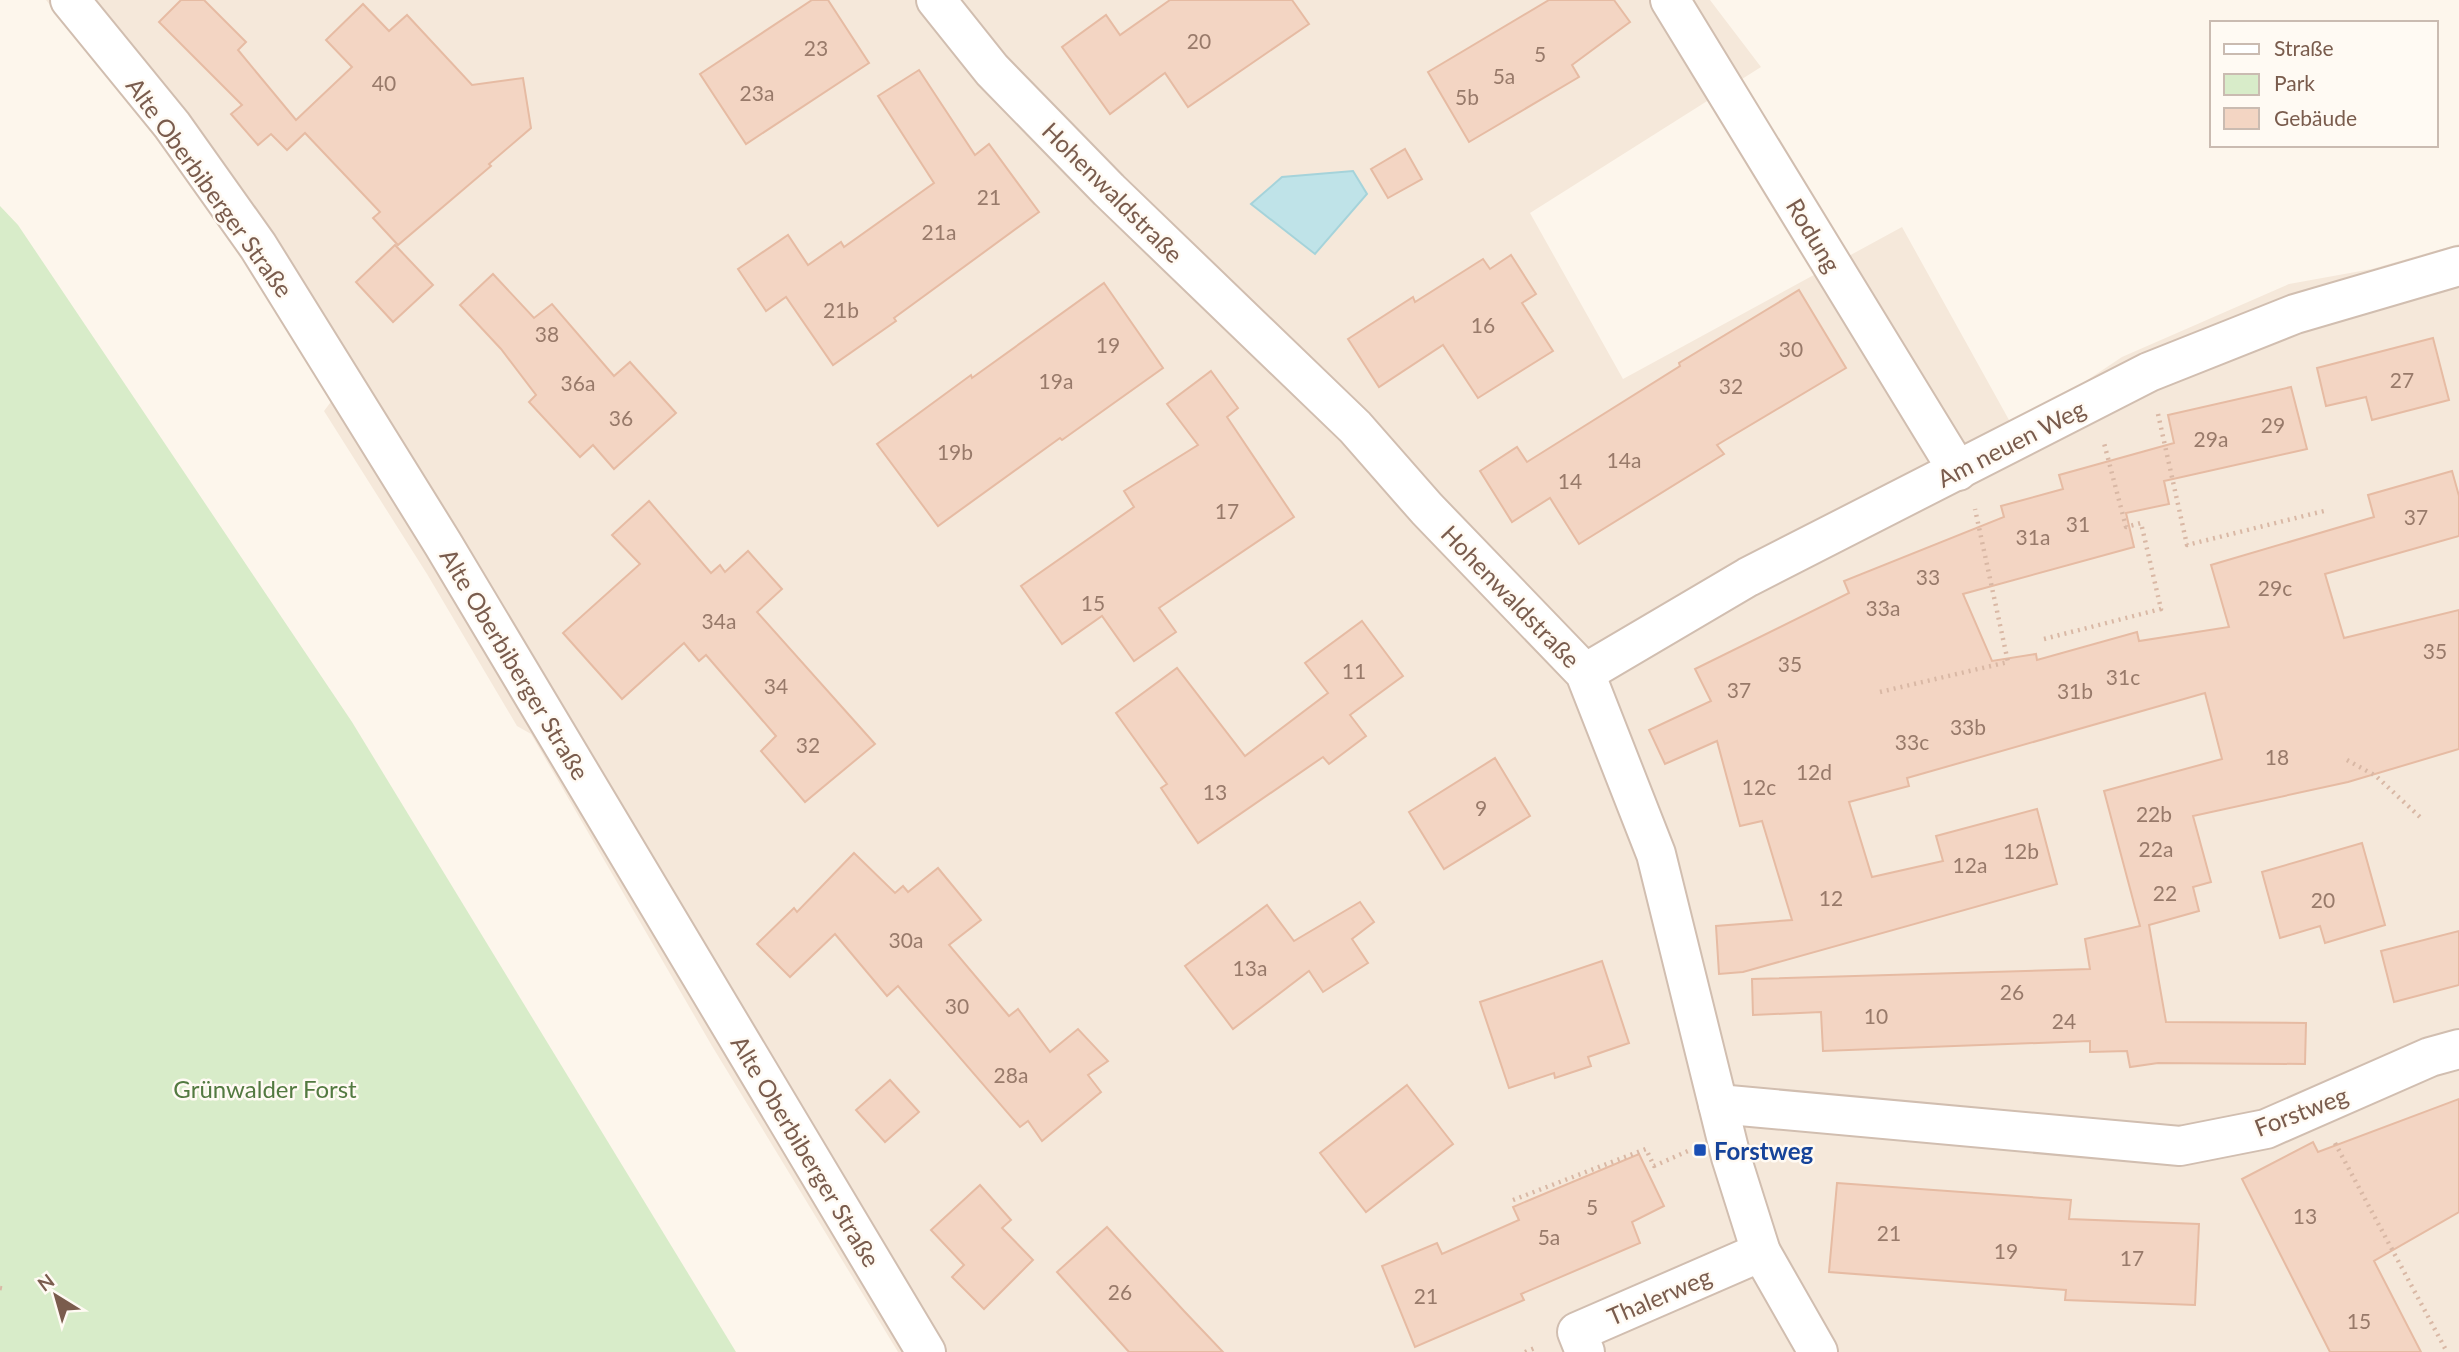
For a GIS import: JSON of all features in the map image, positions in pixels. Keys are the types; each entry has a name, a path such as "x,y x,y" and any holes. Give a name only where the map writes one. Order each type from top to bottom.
{"street":[{"name":"Alte Oberbiberger Straße","path":"70,0 172,125 258,246 443,544 926,1352"},
{"name":"Hohenwaldstraße","path":"936,0 992,70 1109,190 1355,427 1427,509 1585,673 1656,854 1722,1119 1761,1252 1818,1352"},
{"name":"Rodung","path":"1670,0 1962,469"},
{"name":"Am neuen Weg","path":"1585,673 1748,577 2149,372 2295,314 2458,272"},
{"name":"Forstweg","path":"1722,1119 2180,1146 2266,1129 2430,1057 2459,1049"},
{"name":"Thalerweg","path":"1585,1352 1577,1332 1761,1252"}],"path":[{"path":"2149,372 2186,545 2324,511"},
{"path":"2044,639 2161,609 2141,523 2126,527 2092,402"},
{"path":"1880,692 2008,662 1962,469"},
{"path":"2347,760 2376,776 2421,818"},
{"path":"2318,1106 2325,1124 2447,1352"},
{"path":"1513,1200 1646,1149 1654,1166 1722,1119"}],"shaded area":[{"path":"46,0 1710,0 1761,67 1530,213 1623,379 1902,227 2014,429 2122,357 2289,284 2372,269 2459,244 2459,1352 898,1352 712,1046 531,734 517,726 427,574 324,411 333,399 246,252"}],"green space":[{"name":"Grünwalder Forst","path":"0,206 18,225 352,722 736,1352 0,1352"}],"water":[{"path":"1353,171 1367,194 1315,254 1251,204 1282,177"}],"building":[{"path":"181,0 204,0 246,42 238,50 296,120 352,67 326,40 363,4 389,31 407,15 472,85 523,78 531,128 489,164 491,166 398,245 373,218 380,212 305,133 287,150 271,134 258,145 231,114 242,105 159,22"},
{"path":"812,0 828,0 869,63 746,144 700,74"},
{"path":"1170,0 1292,0 1309,24 1188,107 1165,73 1110,114 1062,47 1106,15 1120,35"},
{"path":"1549,0 1614,0 1630,22 1572,65 1579,77 1469,142 1428,72"},
{"path":"919,70 975,155 989,144 1039,212 894,318 896,321 833,365 786,297 766,311 738,269 788,235 808,265 841,242 844,247 934,183 878,96"},
{"path":"1405,149 1422,179 1388,198 1371,169"},
{"path":"395,245 433,285 393,322 356,282"},
{"path":"1511,255 1536,294 1522,303 1553,351 1478,398 1443,345 1379,387 1348,339 1413,297 1415,302 1483,259 1490,269"},
{"path":"493,274 534,318 552,304 614,376 630,362 676,413 614,469 593,445 580,457 529,402 536,395 501,349 460,305"},
{"path":"1104,283 1163,368 938,526 877,444"},
{"path":"1799,290 1846,368 1717,445 1724,454 1579,544 1550,498 1512,522 1480,471 1517,447 1527,462 1680,366 1679,363"},
{"path":"2433,338 2449,400 2372,420 2366,397 2326,406 2317,368"},
{"path":"1211,371 1238,408 1227,417 1294,517 1159,608 1176,632 1134,661 1102,616 1062,644 1021,586 1134,507 1124,491 1198,445 1167,404"},
{"path":"2291,387 2307,449 2164,481 2169,504 2126,513 2134,547 1963,594 1992,661 2036,654 2037,660 2137,632 2139,641 2229,627 2211,565 2374,517 2368,495 2452,471 2459,496 2459,536 2325,574 2344,638 2459,610 2459,749 2348,782 2193,816 2211,882 2193,887 2199,911 2149,925 2166,1022 2306,1023 2305,1064 2158,1063 2130,1067 2127,1051 2090,1052 2090,1041 1823,1051 1821,1012 1753,1015 1752,979 2090,969 2085,939 2140,926 2104,791 2222,759 2205,693 1907,778 1909,786 1849,802 1872,877 1943,861 1936,836 2037,809 2057,884 1743,972 1719,974 1716,926 1792,920 1762,821 1740,826 1717,741 1665,764 1649,730 1711,701 1695,669 1849,593 1844,581 2004,517 2001,506 2063,489 2059,475 2174,443 2168,415"},
{"path":"649,501 711,573 720,565 725,572 748,551 782,589 757,612 875,744 805,802 761,751 776,736 706,655 699,661 684,643 622,699 563,633 640,564 612,535"},
{"path":"1362,621 1403,676 1350,715 1366,736 1329,764 1323,757 1198,843 1161,788 1167,784 1116,713 1177,668 1245,756 1328,693 1305,663"},
{"path":"1495,758 1530,816 1444,869 1409,812"},
{"path":"2362,843 2385,925 2325,943 2320,926 2280,938 2262,872"},
{"path":"854,853 895,893 903,886 908,892 938,868 981,920 949,945 1009,1016 1018,1009 1050,1052 1078,1029 1108,1061 1088,1075 1101,1092 1042,1141 1028,1121 1020,1127 898,986 887,996 835,934 790,977 757,944 794,908 797,912"},
{"path":"1360,902 1374,922 1352,939 1368,963 1323,992 1309,971 1233,1029 1185,966 1267,905 1294,941"},
{"path":"2459,931 2459,985 2394,1002 2381,951"},
{"path":"1602,961 1629,1043 1588,1057 1591,1066 1555,1078 1554,1073 1509,1088 1480,1002"},
{"path":"890,1080 919,1112 885,1142 856,1110"},
{"path":"1407,1085 1453,1144 1366,1212 1320,1153"},
{"path":"2459,1099 2459,1212 2374,1261 2421,1352 2330,1352 2242,1179 2313,1142 2318,1152"},
{"path":"1639,1154 1664,1206 1632,1222 1640,1243 1521,1294 1524,1300 1415,1347 1382,1266 1437,1243 1442,1254 1519,1220 1513,1207"},
{"path":"1837,1183 2071,1200 2069,1219 2199,1224 2195,1305 2065,1300 2066,1290 1829,1272"},
{"path":"980,1185 1011,1220 1002,1228 1033,1260 984,1309 952,1277 964,1265 931,1230"},
{"path":"1107,1227 1223,1352 1129,1352 1057,1272"}],"place":[{"name":"Forstweg","path":"1700,1150"}]}
